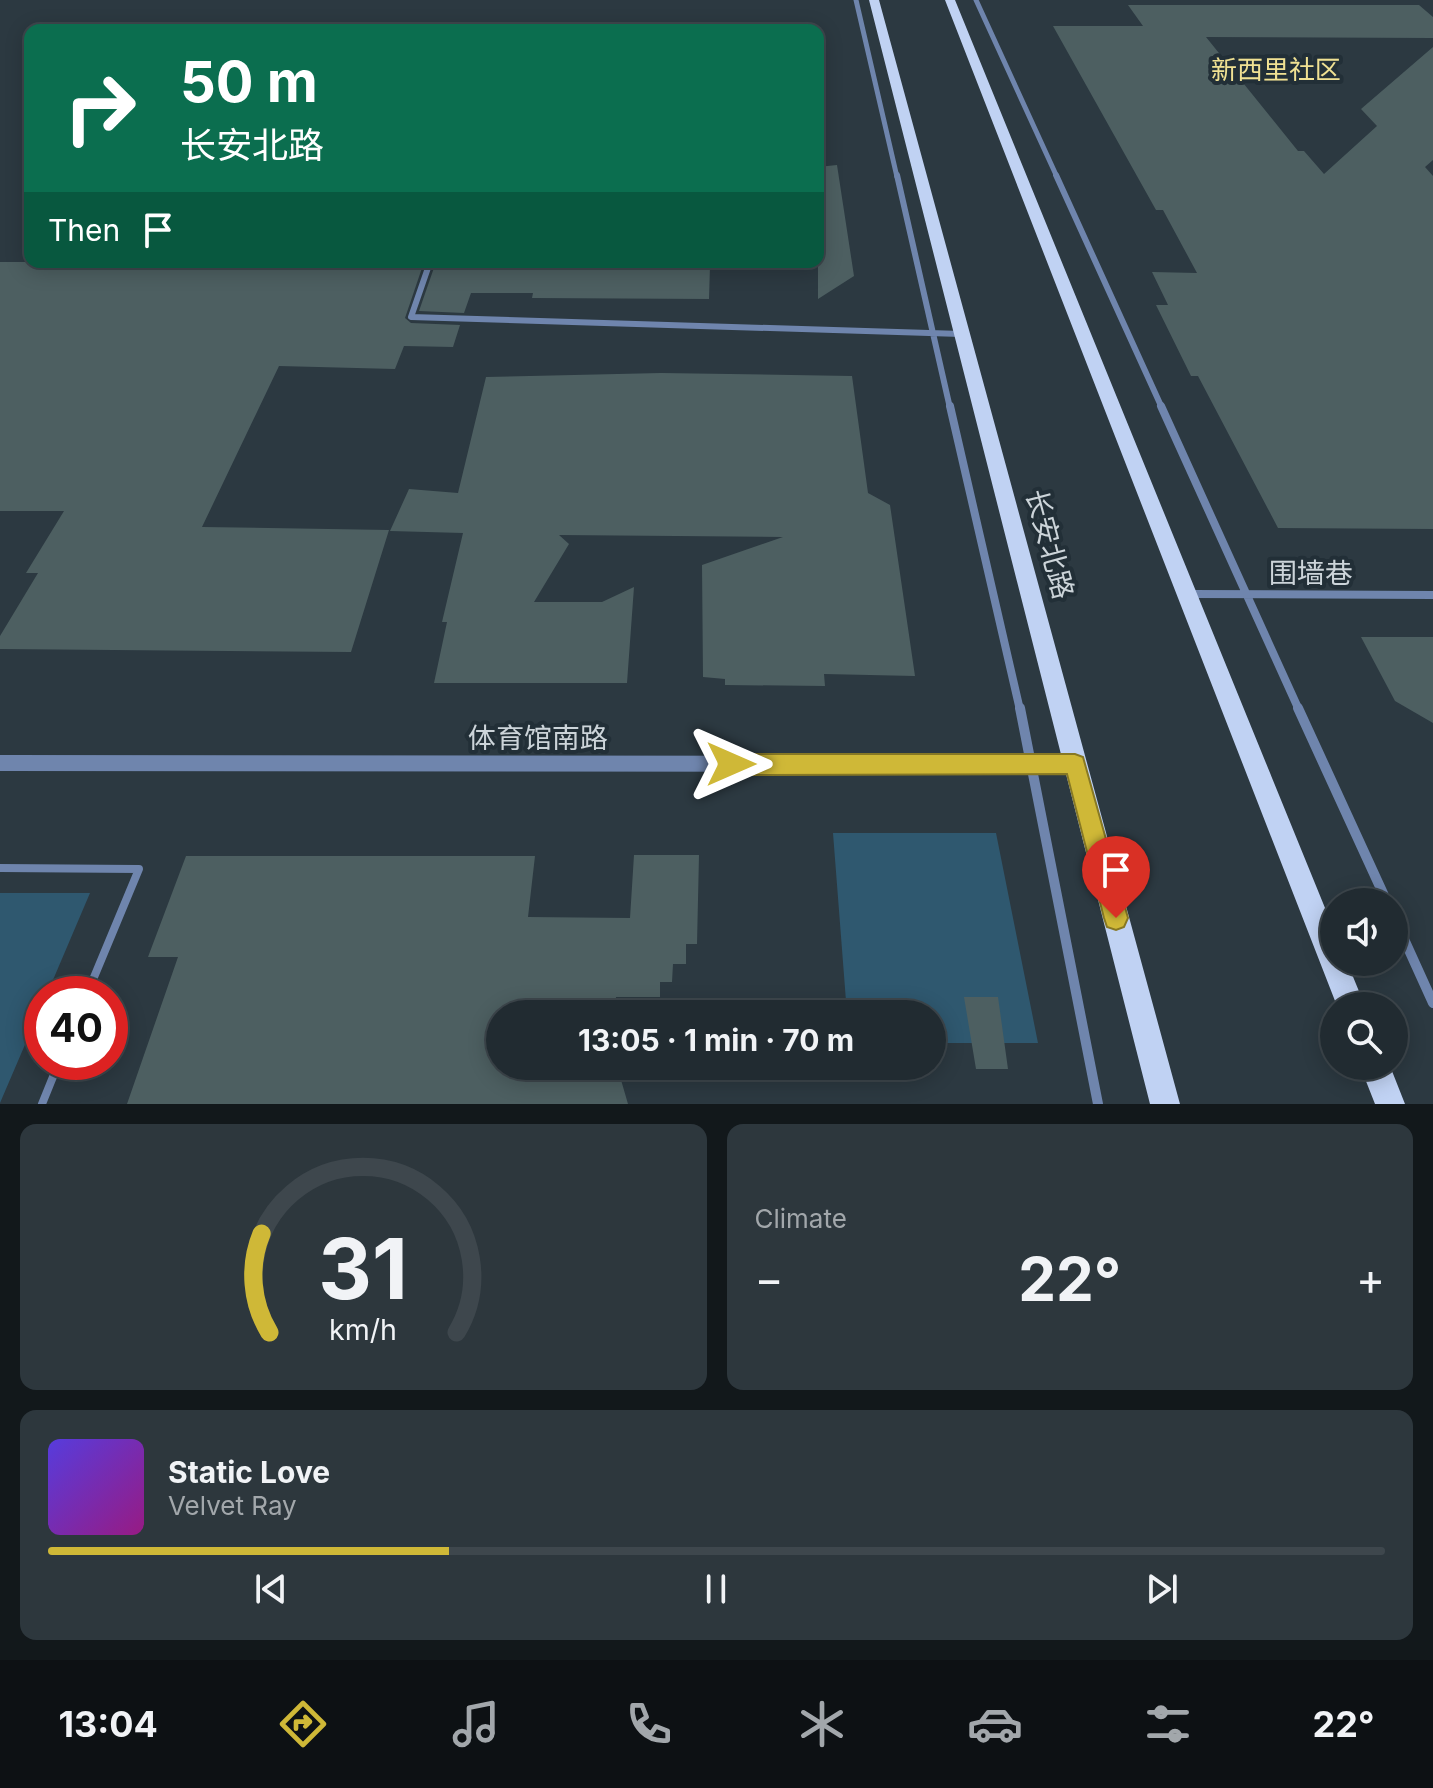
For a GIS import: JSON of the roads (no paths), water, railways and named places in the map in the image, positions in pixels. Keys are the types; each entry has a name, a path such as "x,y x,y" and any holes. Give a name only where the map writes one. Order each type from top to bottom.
{"main road":[{"name":"长安北路","path":"874,0 1165,1104"},
{"path":"950,0 1345,992"},
{"path":"1381,1080 1390,1104"}],"street":[{"path":"856,0 1033,765 1098,1104"},
{"path":"976,0 1381,888"},
{"path":"428,268 411,317 961,334"},
{"name":"围墙巷","path":"1188,594 1433,595"},
{"name":"体育馆南路","path":"0,763 1075,764"},
{"path":"1408,948 1433,1003"}],"lane":[{"path":"0,868 139,869 94,976"},
{"path":"42,1104 52,1080"}],"district":[{"name":"新西里社区","path":"1276,69"}]}
